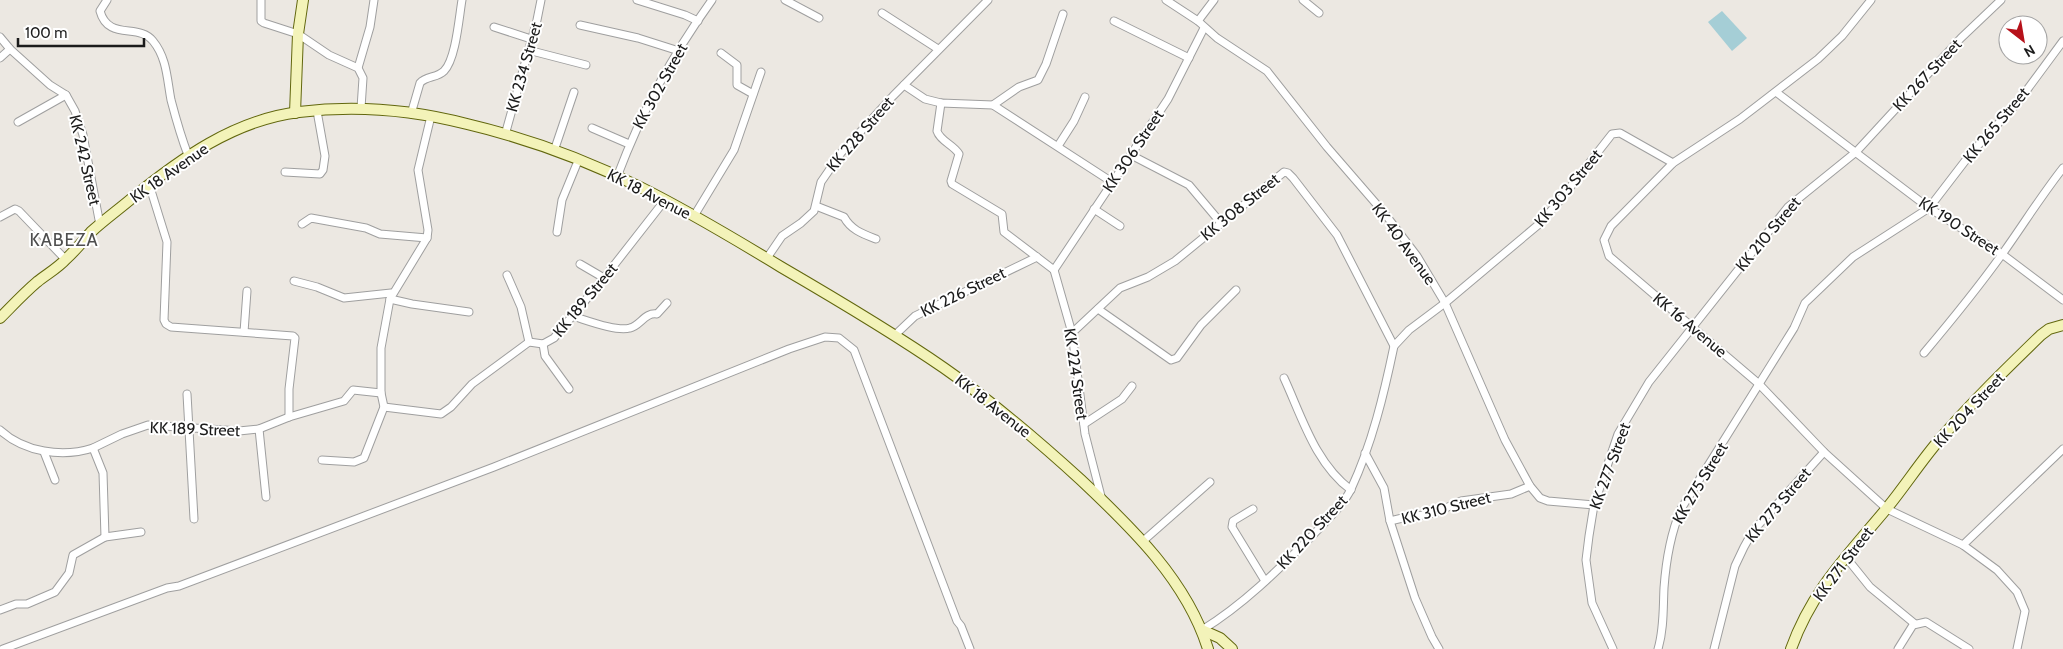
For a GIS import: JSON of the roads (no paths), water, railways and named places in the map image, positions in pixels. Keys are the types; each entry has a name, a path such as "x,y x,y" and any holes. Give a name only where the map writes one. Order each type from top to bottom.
{"main road":[{"path":"295,113 298,34 303,0"},
{"name":"KK 18 Avenue","path":"0,318 37,282 66,260 100,225 149,184 188,155 241,127 295,113 361,108 431,116 466,123 554,151 617,177 665,200 767,258 895,335 946,370 1002,412 1102,500 1142,542 1178,587 1202,630 1208,649"},
{"name":"KK 204 Street","path":"1887,509 1938,441 1973,402 2041,335 2049,329 2063,325"},
{"name":"KK 271 Street","path":"1791,649 1797,632 1818,593 1845,556 1887,509"},
{"path":"1202,630 1220,638 1232,649"}],"street":[{"path":"98,0 102,7"},
{"path":"107,0 100,11 103,21 110,27 148,36 153,40 164,61 176,120 188,155"},
{"path":"261,0 261,21 298,34 329,55 358,68 363,78 361,108"},
{"path":"358,68 370,26 374,0"},
{"path":"411,114 420,83 423,80 438,75 449,64 457,33 462,0"},
{"name":"KK 234 Street","path":"505,135 541,0"},
{"path":"636,0 685,15 698,21"},
{"name":"KK 302 Street","path":"617,177 647,104 712,0"},
{"path":"785,0 819,18"},
{"path":"904,85 988,0"},
{"name":"KK 40 Avenue","path":"1166,0 1198,21 1204,28 1267,71 1274,78 1327,147 1385,214 1417,256 1445,303 1505,440 1530,486 1540,498 1548,501 1594,504"},
{"path":"1198,21 1214,0"},
{"path":"1303,0 1319,13"},
{"name":"KK 16 Avenue","path":"1871,0 1842,36 1818,59 1740,119 1673,163 1611,226 1604,240 1608,256 1759,384 1824,452 1887,509 1963,545 1997,570 2022,600 2025,611 2017,649"},
{"name":"KK 267 Street","path":"1856,152 1961,38 1998,1"},
{"path":"882,13 938,49"},
{"path":"1063,14 1046,64 1038,80 1020,86 993,104 1112,182"},
{"path":"1114,21 1189,58"},
{"path":"580,25 638,38 679,51"},
{"path":"494,27 531,39"},
{"name":"KK 306 Street","path":"1054,270 1168,99 1204,28"},
{"name":"KK 242 Street","path":"0,37 10,49 50,85 66,94 75,111 83,135 100,225"},
{"name":"KK 265 Street","path":"1759,384 1794,328 1806,303 1823,284 1853,257 1928,208 1972,152 2018,102 2063,41"},
{"path":"0,58 10,49"},
{"path":"528,50 586,65"},
{"path":"721,53 737,64 737,85 753,94"},
{"path":"694,216 734,150 761,72"},
{"name":"KK 228 Street","path":"816,206 818,189 830,166 904,85 925,98 941,103 993,104"},
{"path":"554,151 574,92"},
{"name":"KK 190 Street","path":"1776,92 1928,208 2002,254 2063,300"},
{"path":"18,122 66,94"},
{"path":"1058,146 1074,121 1085,97"},
{"path":"941,103 937,131 959,154 951,181 952,184 1002,214 1004,232 1054,270"},
{"path":"285,172 320,174 323,170 325,156 316,111"},
{"path":"322,460 354,462 364,458 384,407 381,393 381,348 391,296 427,238 428,230 418,170 431,116"},
{"path":"592,128 629,144"},
{"name":"KK 303 Street","path":"1445,303 1538,225 1612,134 1620,133 1673,163"},
{"name":"KK 210 Street","path":"1693,329 1788,207 1856,152"},
{"path":"1131,155 1189,185 1221,222"},
{"path":"556,232 562,200 578,161"},
{"path":"1924,353 1962,308 2002,254 2037,201 2063,168"},
{"name":"KK 308 Street","path":"1072,333 1120,288 1161,271 1281,173 1288,173 1337,235 1394,346"},
{"path":"149,184 168,242 164,320 166,324 171,327 290,335 295,338 289,389 289,417"},
{"name":"KK 189 Street","path":"384,407 441,414 451,407 472,384 529,342 543,344 554,338 665,200"},
{"path":"767,258 782,236 809,216 816,206 844,217 848,225 855,230 876,239"},
{"path":"0,217 15,209 19,211 66,260"},
{"path":"1094,209 1120,226"},
{"path":"302,224 311,218 366,228 380,234 427,238"},
{"name":"KK 226 Street","path":"895,335 915,316 1037,257"},
{"path":"580,264 604,278"},
{"name":"KK 224 Street","path":"1054,270 1072,333 1084,424 1102,500"},
{"path":"507,275 521,306 529,342"},
{"path":"294,281 317,287 344,298 391,296 412,304 470,312"},
{"path":"1098,309 1171,360 1177,358 1201,325 1236,290"},
{"path":"244,332 247,291"},
{"path":"572,316 620,329 629,328 650,315 658,313 667,303"},
{"path":"1394,346 1409,330 1445,303"},
{"name":"KK 277 Street","path":"1613,649 1592,603 1587,578 1586,560 1594,504 1618,434 1649,382 1693,329"},
{"path":"3,649 179,586 494,467 789,349 825,338 839,338 854,350 954,612 970,649"},
{"path":"543,344 545,356 550,366 569,389"},
{"name":"KK 220 Street","path":"1202,630 1215,622 1265,581 1322,526 1350,490 1365,452 1385,390 1394,346"},
{"path":"1284,378 1318,454 1330,472 1350,490"},
{"name":"KK 275 Street","path":"1658,649 1662,627 1668,550 1672,531 1681,509 1759,384"},
{"path":"1084,424 1122,399 1132,386"},
{"name":"KK 189 Street","path":"0,430 11,440 44,452 77,453 148,425 239,431 259,429 289,417 344,402 354,390 381,393"},
{"path":"187,394 194,519"},
{"path":"259,429 266,498"},
{"path":"93,448 103,473 105,537"},
{"path":"1963,545 2063,449"},
{"path":"44,452 55,480"},
{"name":"KK 310 Street","path":"1365,452 1384,488 1390,521 1415,598 1439,649"},
{"name":"KK 273 Street","path":"1714,649 1735,566 1744,546 1753,531 1824,452"},
{"path":"1142,542 1210,482"},
{"name":"KK 310 Street","path":"1390,521 1437,512 1461,501 1511,494 1530,486"},
{"path":"1253,510 1233,521 1232,527 1265,581"},
{"path":"0,610 16,604 27,604 55,592 69,573 74,555 105,537 141,532"},
{"path":"1845,556 1870,587 1915,624"},
{"path":"1898,649 1915,624 1926,622 1969,649"}],"water":[{"path":"1722,11 1747,38 1732,51 1708,22"}],"district":[{"name":"KABEZA","path":"64,240"}]}
